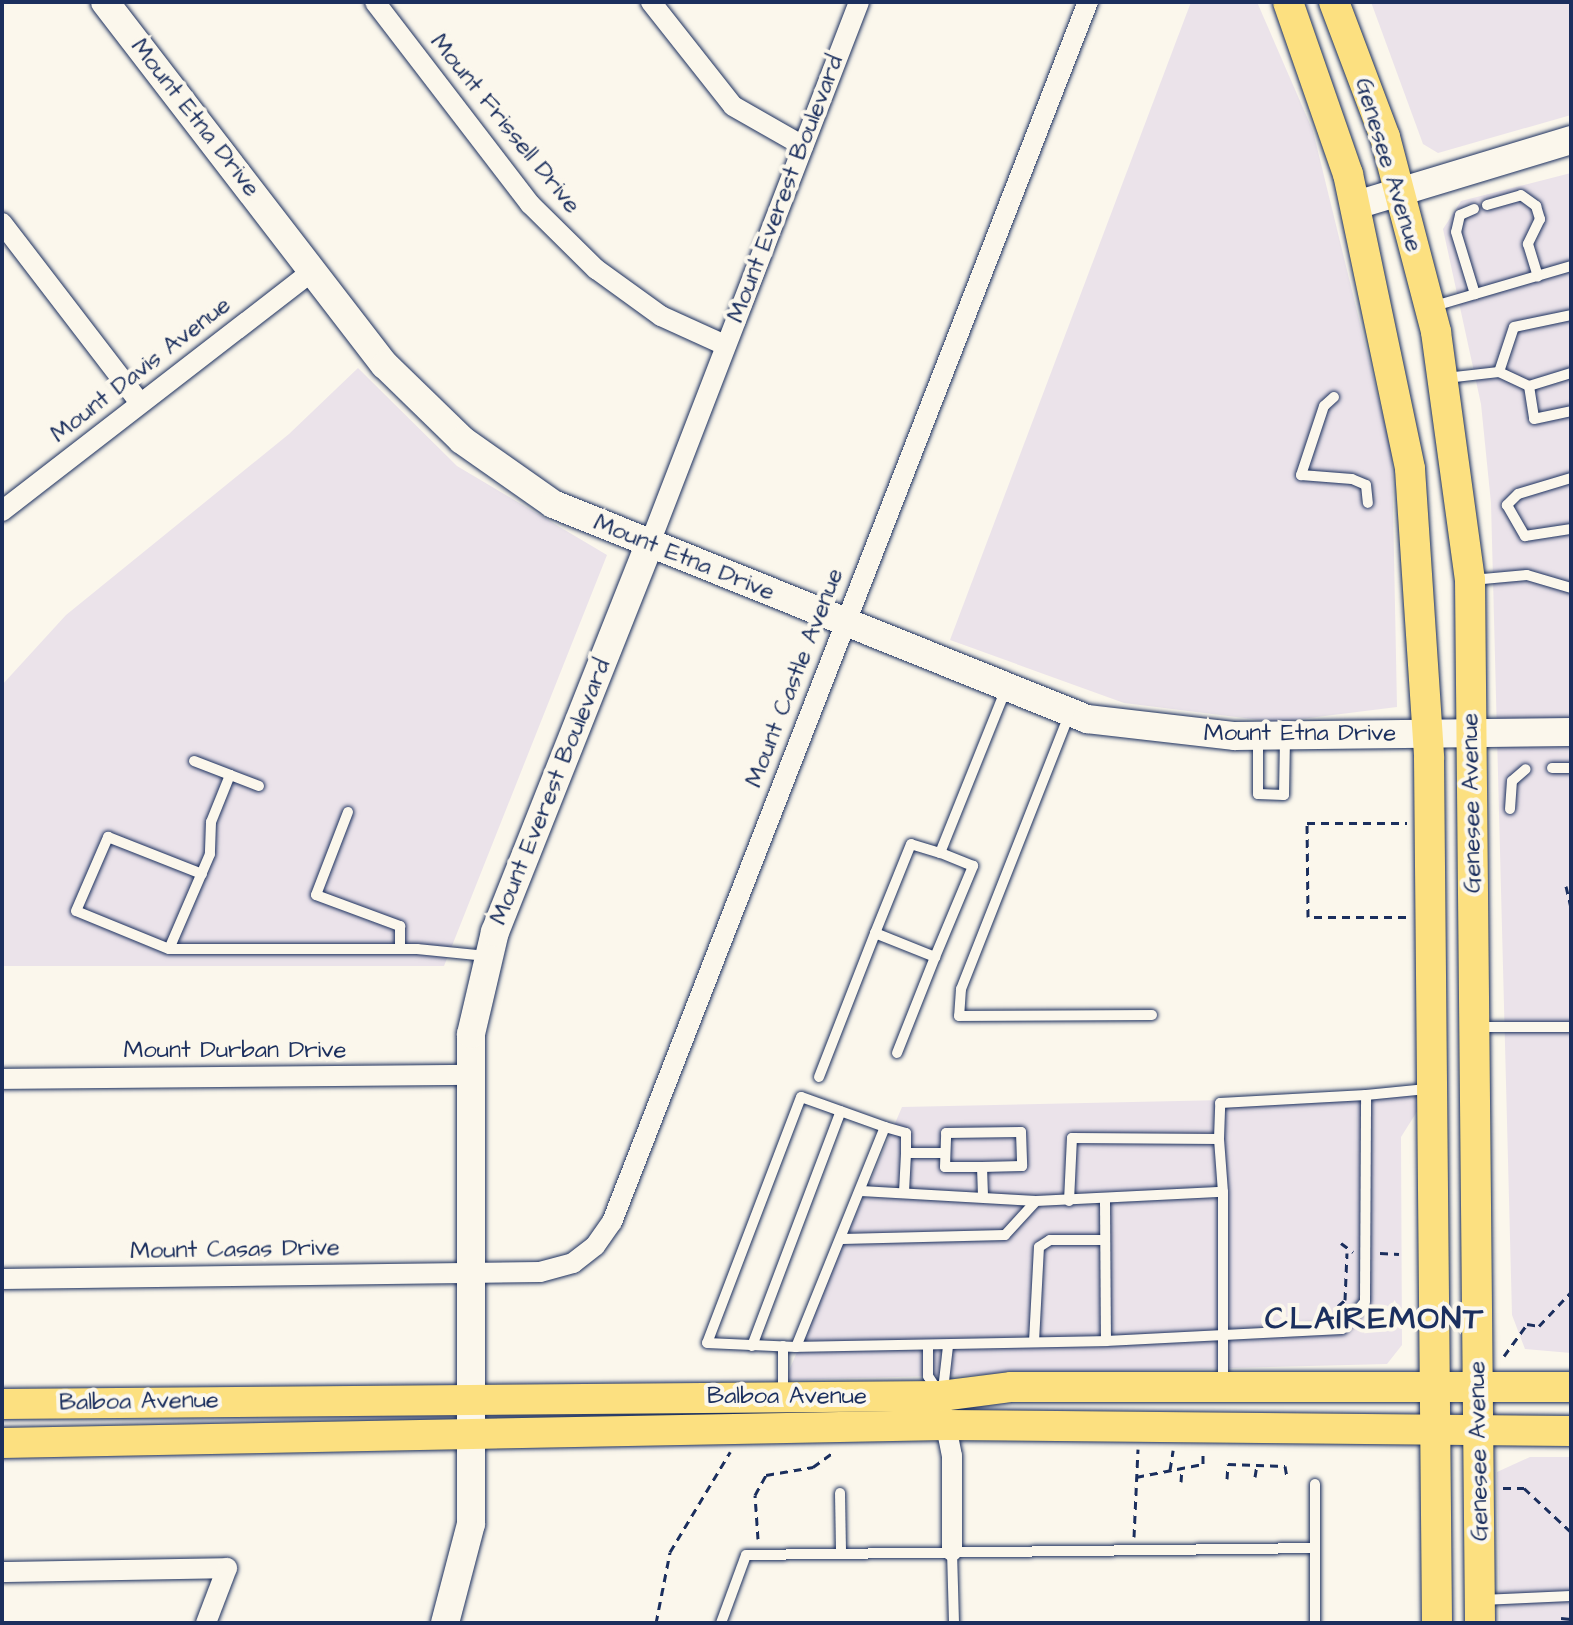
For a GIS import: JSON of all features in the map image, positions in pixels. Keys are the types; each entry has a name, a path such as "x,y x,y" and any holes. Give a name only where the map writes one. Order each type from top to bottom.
{"main road":[{"name":"Genesee Avenue","path":"1288,2 1356,205 1410,469 1428,733 1437,1623"},
{"name":"Genesee Avenue","path":"1334,2 1400,193 1430,307 1445,378 1470,580 1481,1612"},
{"name":"Balboa Avenue","path":"2,1443 473,1437 943,1410 1011,1387 1477,1384 1571,1387"},
{"name":"Balboa Avenue","path":"2,1404 783,1396 943,1410 1571,1431"}],"street":[{"name":"Mount Etna Drive","path":"105,2 385,365 462,440 553,504 648,548 1070,713 1174,734 1571,732"},
{"name":"Mount Frissell Drive","path":"375,2 530,204 596,269 661,316 725,345"},
{"path":"651,2 733,106 803,146"},
{"name":"Mount Everest Boulevard","path":"445,1623 471,1524 473,1400 468,1075 489,956 859,2"},
{"name":"Mount Castle Avenue","path":"470,1273 540,1272 573,1263 612,1222 1088,2"},
{"path":"1356,205 1571,140"},
{"path":"4,230 140,403"},
{"name":"Mount Davis Avenue","path":"2,511 312,271"},
{"name":"Mount Durban Drive","path":"2,1079 468,1075"},
{"name":"Mount Casas Drive","path":"2,1279 470,1273"},
{"path":"943,1410 952,1551"},
{"path":"2,1572 227,1568 206,1623"}],"lane":[{"path":"1487,205 1521,195 1536,206 1540,219 1528,244 1538,276"},
{"path":"1474,209 1460,215 1456,232 1475,294"},
{"path":"1430,307 1571,266"},
{"path":"1499,372 1514,327 1571,315"},
{"path":"1445,378 1499,372 1529,386 1571,373"},
{"path":"1529,386 1534,419 1571,411"},
{"path":"1334,397 1314,430 1301,475 1352,479 1366,485 1368,503"},
{"path":"1571,478 1518,494 1507,505 1525,536 1571,529"},
{"path":"1470,580 1527,575 1571,588"},
{"path":"940,853 1007,687"},
{"path":"1070,713 961,989 959,1016 1152,1015"},
{"path":"1272,735 1284,795 1258,794 1272,735"},
{"path":"194,761 259,786"},
{"path":"1552,768 1571,768"},
{"path":"1510,809 1512,781 1526,769"},
{"path":"169,949 202,874 230,775"},
{"path":"348,812 316,895 400,926 400,948"},
{"path":"202,874 108,837 76,911 169,949 400,948 489,956"},
{"path":"819,1077 911,844 973,866 897,1053"},
{"path":"875,933 935,957"},
{"path":"1475,1027 1571,1027"},
{"path":"1224,1386 1219,1339 1223,1192 1220,1103 1433,1089"},
{"path":"904,1192 906,1133 801,1097 707,1343 796,1347 948,1346 1219,1339 1342,1329 1365,1302 1366,1095"},
{"path":"752,1346 841,1111"},
{"path":"796,1347 885,1127"},
{"path":"1021,1132 1022,1166 982,1167 945,1167 946,1133 1021,1132"},
{"path":"1069,1201 1072,1138 1219,1139"},
{"path":"906,1153 945,1153"},
{"path":"982,1167 983,1194"},
{"path":"861,1191 983,1194 1036,1201 1105,1202 1116,1195 1223,1192"},
{"path":"842,1239 1005,1235 1036,1201"},
{"path":"1105,1202 1106,1341"},
{"path":"1034,1342 1039,1247 1050,1240 1105,1240"},
{"path":"783,1346 783,1396"},
{"path":"928,1346 928,1376 943,1410"},
{"path":"943,1410 948,1346"},
{"path":"1315,1484 1315,1623"},
{"path":"840,1493 841,1553"},
{"path":"721,1623 746,1555 1315,1548"},
{"path":"952,1551 954,1623"},
{"path":"1481,1612 1571,1596"}],"path":[{"path":"1409,823 1307,823 1307,886 1308,917 1410,917"},
{"path":"1566,886 1571,907"},
{"path":"1338,1306 1345,1300 1348,1252"},
{"path":"1504,1356 1527,1324 1539,1326 1571,1292"},
{"path":"1136,1477 1203,1464 1203,1448"},
{"path":"1136,1550 1138,1449"},
{"path":"1170,1470 1173,1449"},
{"path":"758,1555 755,1495 766,1475 813,1467 834,1451"},
{"path":"656,1623 670,1552 730,1452"},
{"path":"1236,1456 1236,1464"},
{"path":"1270,1457 1270,1465"},
{"path":"1227,1479 1228,1464 1285,1466 1287,1477"},
{"path":"1255,1477 1257,1465"},
{"path":"1181,1482 1182,1467"},
{"path":"1500,1489 1524,1488 1571,1532"},
{"path":"1561,1618 1571,1619"}],"shaded area":[{"path":"1191,2 1257,2 1313,131 1392,454 1397,707 1277,722 1124,703 950,640"},
{"path":"1371,2 1571,2 1571,115 1438,153 1423,144"},
{"path":"1571,173 1571,1353 1525,1349 1512,1315 1491,503 1481,404 1443,229 1461,201"},
{"path":"358,368 457,466 607,555 444,966 2,966 2,685 66,615 289,434"},
{"path":"1418,1096 1418,1110 1401,1137 1402,1345 1387,1364 785,1380 902,1107"},
{"path":"1530,1457 1571,1457 1571,1623 1500,1623 1497,1472"}],"district":[{"name":"CLAIREMONT","path":"1375,1319"}]}
